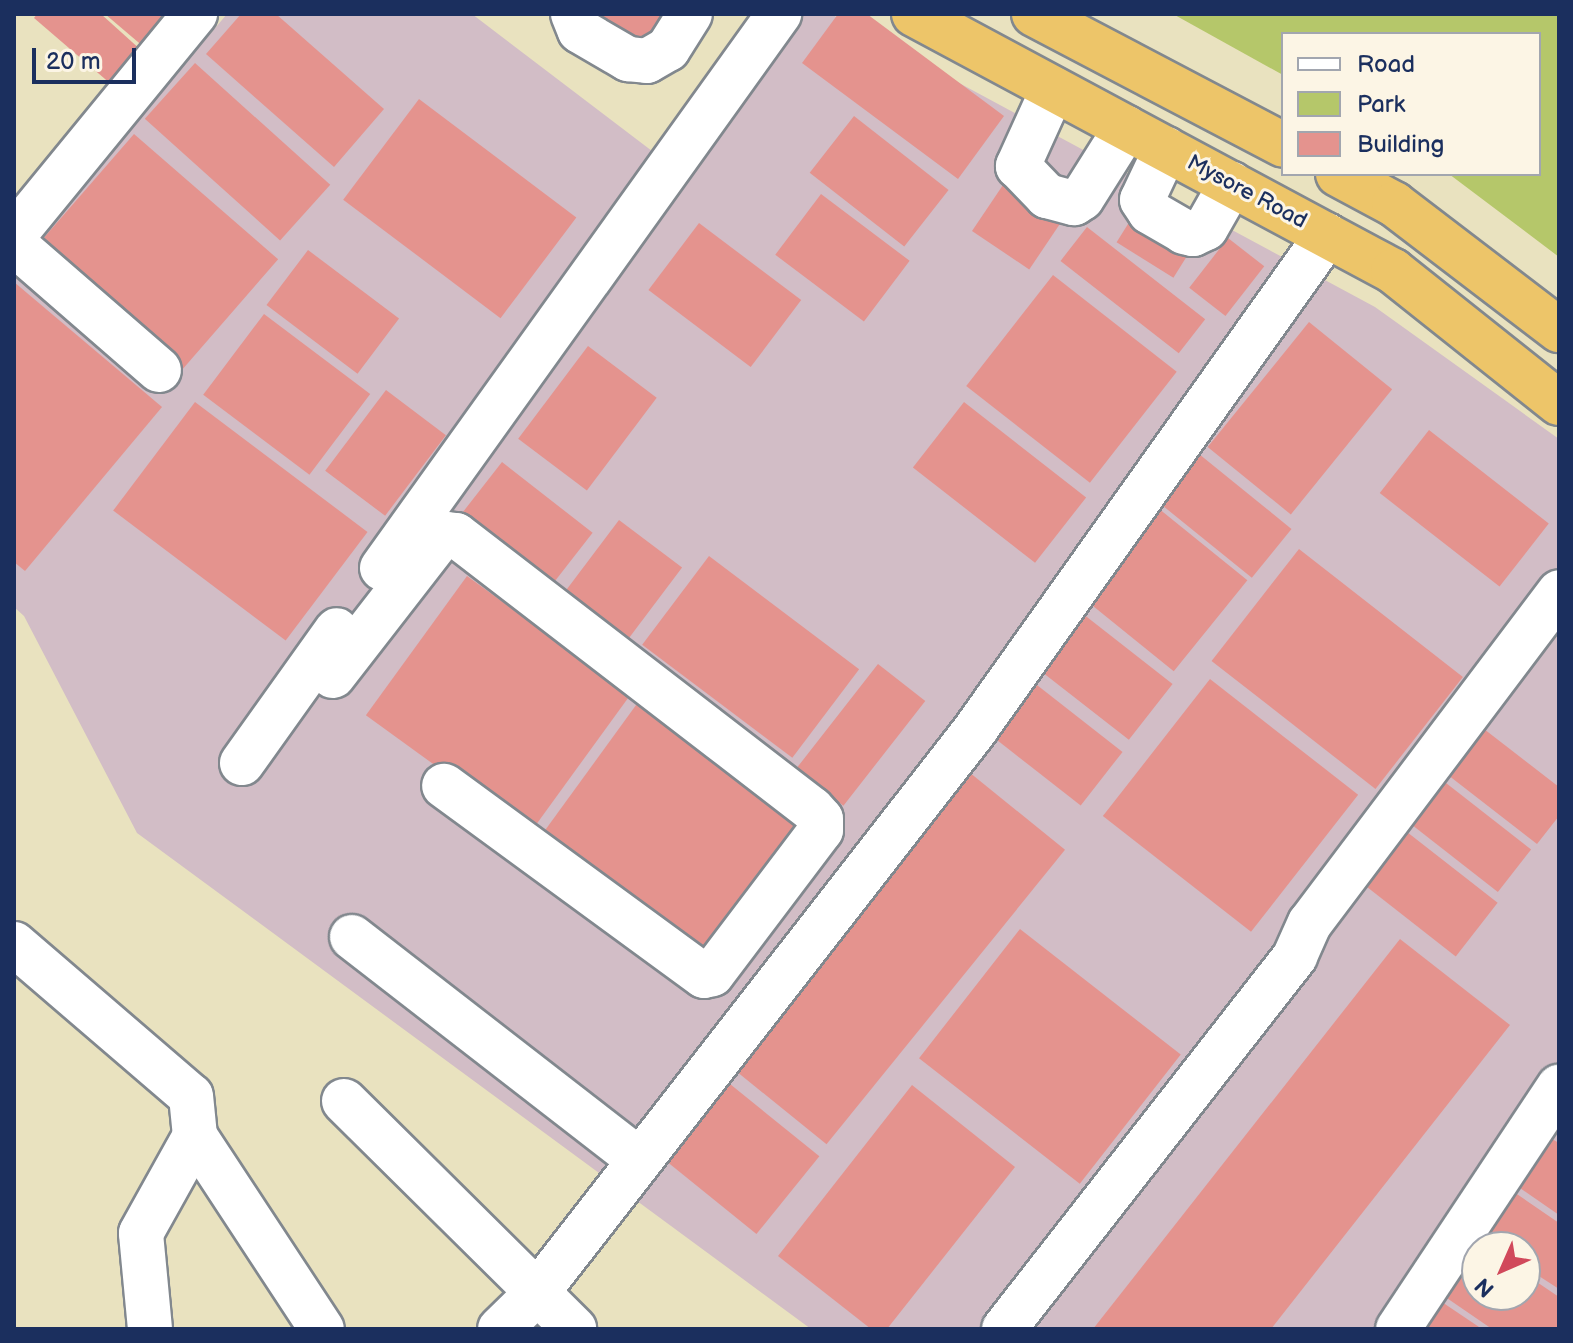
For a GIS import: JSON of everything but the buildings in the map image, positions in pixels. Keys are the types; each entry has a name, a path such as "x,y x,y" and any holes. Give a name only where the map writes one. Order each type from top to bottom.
{"highway":[{"name":"Mysore Road","path":"914,14 1393,271 1559,403"},
{"path":"1034,14 1281,144"},
{"path":"1342,176 1394,204 1559,330"}],"street":[{"path":"14,235 195,14"},
{"path":"573,14 580,31 628,59 647,61 668,49 690,14"},
{"path":"242,763 779,14"},
{"path":"1053,89 1018,166 1020,172 1047,196 1074,203 1082,198 1126,128"},
{"path":"1166,149 1142,200 1150,212 1184,232 1193,234 1206,228 1231,184"},
{"path":"500,1329 536,1294 975,730 1327,235"},
{"path":"14,244 159,370"},
{"path":"333,676 437,542 446,534 456,535 812,809 821,819 821,830 712,974 695,973 444,786"},
{"path":"1004,1329 1295,956 1310,923 1559,592"},
{"path":"795,867 840,904"},
{"path":"352,937 640,1160"},
{"path":"14,944 191,1096 195,1136 322,1329"},
{"path":"724,958 769,994"},
{"path":"1398,1329 1559,1087"},
{"path":"344,1101 574,1329"},
{"path":"150,1329 141,1233 195,1136"}],"shaded area":[{"path":"227,14 472,14 652,151 754,14 831,14 1375,307 1559,439 1559,1329 811,1329 137,833 24,616 14,607 14,266"}],"green space":[{"path":"1173,14 1559,14 1559,257 1452,176 1541,176 1541,32 1281,32 1281,74"}]}
